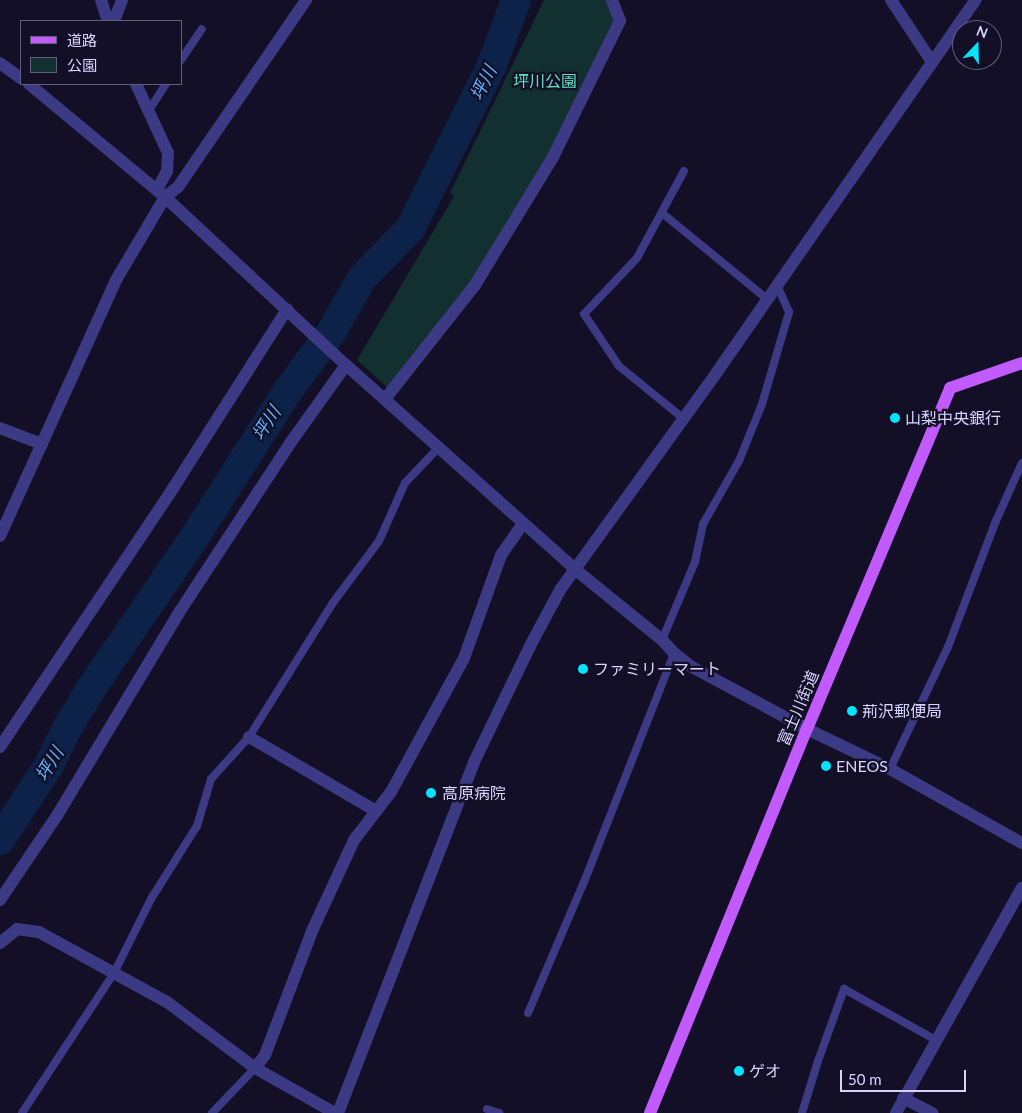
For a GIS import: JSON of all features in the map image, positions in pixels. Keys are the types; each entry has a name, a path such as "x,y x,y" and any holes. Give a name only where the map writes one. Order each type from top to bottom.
{"main road":[{"name":"富士川街道","path":"650,1113 693,1003 950,388 1022,363"}],"street":[{"path":"101,0 108,20"},
{"path":"114,20 122,0"},
{"path":"161,194 178,187 306,0"},
{"path":"385,399 476,284 553,157 620,21 612,0"},
{"path":"891,0 932,62"},
{"path":"0,943 18,929 39,932 167,1002 255,1068 337,1113 474,762 534,638 560,590 684,419 976,0"},
{"path":"0,63 20,77"},
{"path":"30,85 161,194 343,362 523,523 692,667 807,729 890,769 1022,844"},
{"path":"0,536 116,280 161,194 167,171 168,153 136,85"},
{"path":"0,747 290,312"},
{"path":"0,900 58,814 180,611 343,362"},
{"path":"0,428 42,444"},
{"path":"255,1068 265,1056 312,930 354,840 391,792 464,658 501,555 523,523"},
{"path":"249,737 376,811"},
{"path":"896,1113 1022,888"},
{"path":"904,1098 932,1113"}],"lane":[{"path":"182,59 202,29"},
{"path":"149,110 165,85"},
{"path":"684,170 637,258 584,314 619,366 684,419"},
{"path":"662,213 767,299"},
{"path":"662,640 695,562 702,524 739,461 762,404 789,312 777,285"},
{"path":"22,1113 114,974 151,900 197,826 210,779 249,737 332,604 380,541 405,483 439,447"},
{"path":"890,769 948,647 994,523 1022,463"},
{"path":"528,1013 584,882 674,653"},
{"path":"802,1113 818,1061 844,989 936,1040"},
{"path":"212,1113 255,1068"},
{"path":"486,1109 498,1113"}],"green space":[{"name":"坪川公園","path":"544,0 607,0 613,17 613,24 550,154 473,283 389,389 357,360 453,198 453,195 450,193"}],"waterway":[{"name":"坪川","path":"0,840 49,765 66,730 92,687 196,535 287,392 332,331 362,278 410,229 492,65 516,0"}],"place":[{"name":"山梨中央銀行","path":"895,418"},
{"name":"ファミリーマート","path":"583,669"},
{"name":"荊沢郵便局","path":"852,711"},
{"name":"ENEOS","path":"826,766"},
{"name":"高原病院","path":"431,793"},
{"name":"ゲオ","path":"739,1071"}]}
